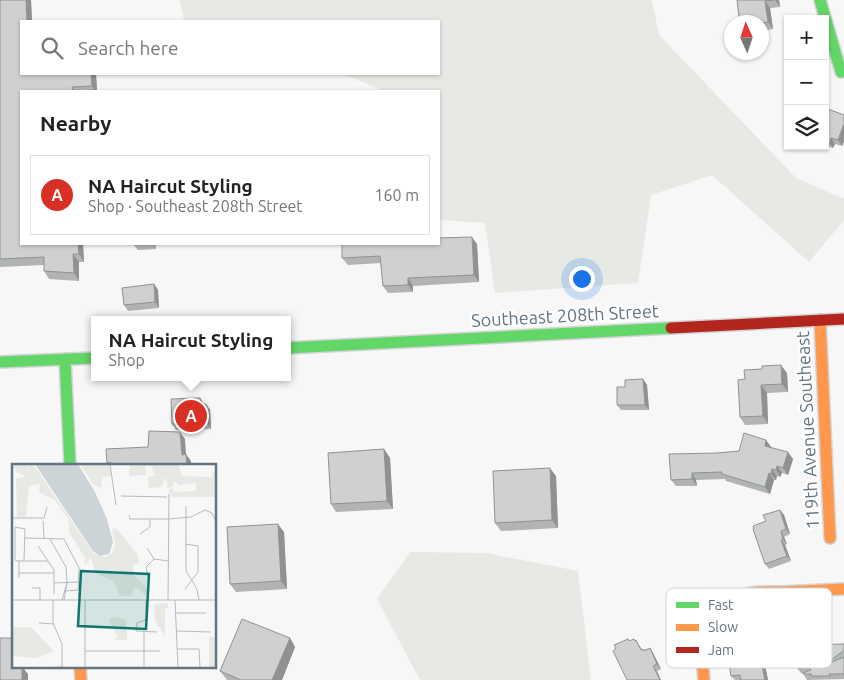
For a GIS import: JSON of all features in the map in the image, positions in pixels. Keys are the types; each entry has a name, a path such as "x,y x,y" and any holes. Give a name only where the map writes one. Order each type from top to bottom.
{"main road":[{"path":"820,0 841,72"},
{"name":"Southeast 208th Street","path":"291,348 844,319"},
{"name":"119th Avenue Southeast","path":"820,320 830,538"},
{"path":"0,362 91,358"},
{"path":"65,359 70,464"}],"shaded area":[{"path":"180,0 652,0 659,35 796,178 844,199 844,220 809,262 712,175 651,195 638,283 495,293 485,223 440,220 440,90 382,90 347,75 440,75 440,20 184,20"},
{"path":"410,552 486,553 578,571 591,680 420,680 377,599"}],"building":[{"path":"0,0 26,0 27,20 20,20 20,75 91,75 92,86 72,87 73,90 20,90 20,245 78,245 79,254 73,254 74,273 44,271 44,257 0,259"},
{"path":"737,0 774,0 765,1 767,15 739,15"},
{"path":"829,109 844,115 844,124 838,140 831,138 830,143"},
{"path":"472,237 474,275 408,278 408,285 383,286 380,256 342,258 342,245 440,245 440,238"},
{"path":"154,284 155,302 124,305 122,288"},
{"path":"781,365 782,384 761,385 763,416 740,417 738,380 745,379 744,370 762,369 762,366"},
{"path":"643,379 645,405 617,405 617,387 625,387 625,380"},
{"path":"200,398 200,404 206,404 207,423 172,424 171,399"},
{"path":"149,431 180,432 182,455 186,454 187,464 107,463 106,449 148,447"},
{"path":"744,433 766,440 765,446 788,452 783,468 777,466 776,470 772,469 765,487 722,474 722,472 692,473 692,479 671,480 669,454 739,451"},
{"path":"384,449 387,501 331,504 328,453"},
{"path":"550,468 552,520 495,523 493,471"},
{"path":"780,510 786,529 781,531 783,539 781,540 787,556 765,564 753,526 766,521 763,515"},
{"path":"278,524 281,581 230,584 227,527"},
{"path":"242,619 290,638 272,680 241,680 220,671"},
{"path":"0,638 12,638 12,668 22,668 22,680 0,680"},
{"path":"628,639 629,641 636,640 641,650 643,649 644,651 650,648 657,664 653,666 660,680 627,680 613,651 616,648 614,645"},
{"path":"832,644 844,644 844,650 832,659"},
{"path":"844,657 844,674 812,676 811,674 803,674 811,670 810,668 832,668 832,662"},
{"path":"730,668 763,668 765,680 741,680 740,675 731,676"}],"traffic: fast":[{"path":"820,0 841,72"},
{"path":"291,348 671,328"},
{"path":"0,362 91,358"},
{"path":"65,359 70,464"}],"traffic: slow":[{"path":"820,320 830,538"},
{"path":"832,590 844,589"},
{"path":"80,668 81,680"},
{"path":"703,668 704,680"}],"traffic: jam":[{"path":"671,328 844,319"}],"place":[{"name":"NA Haircut Styling","path":"191,416"}]}
